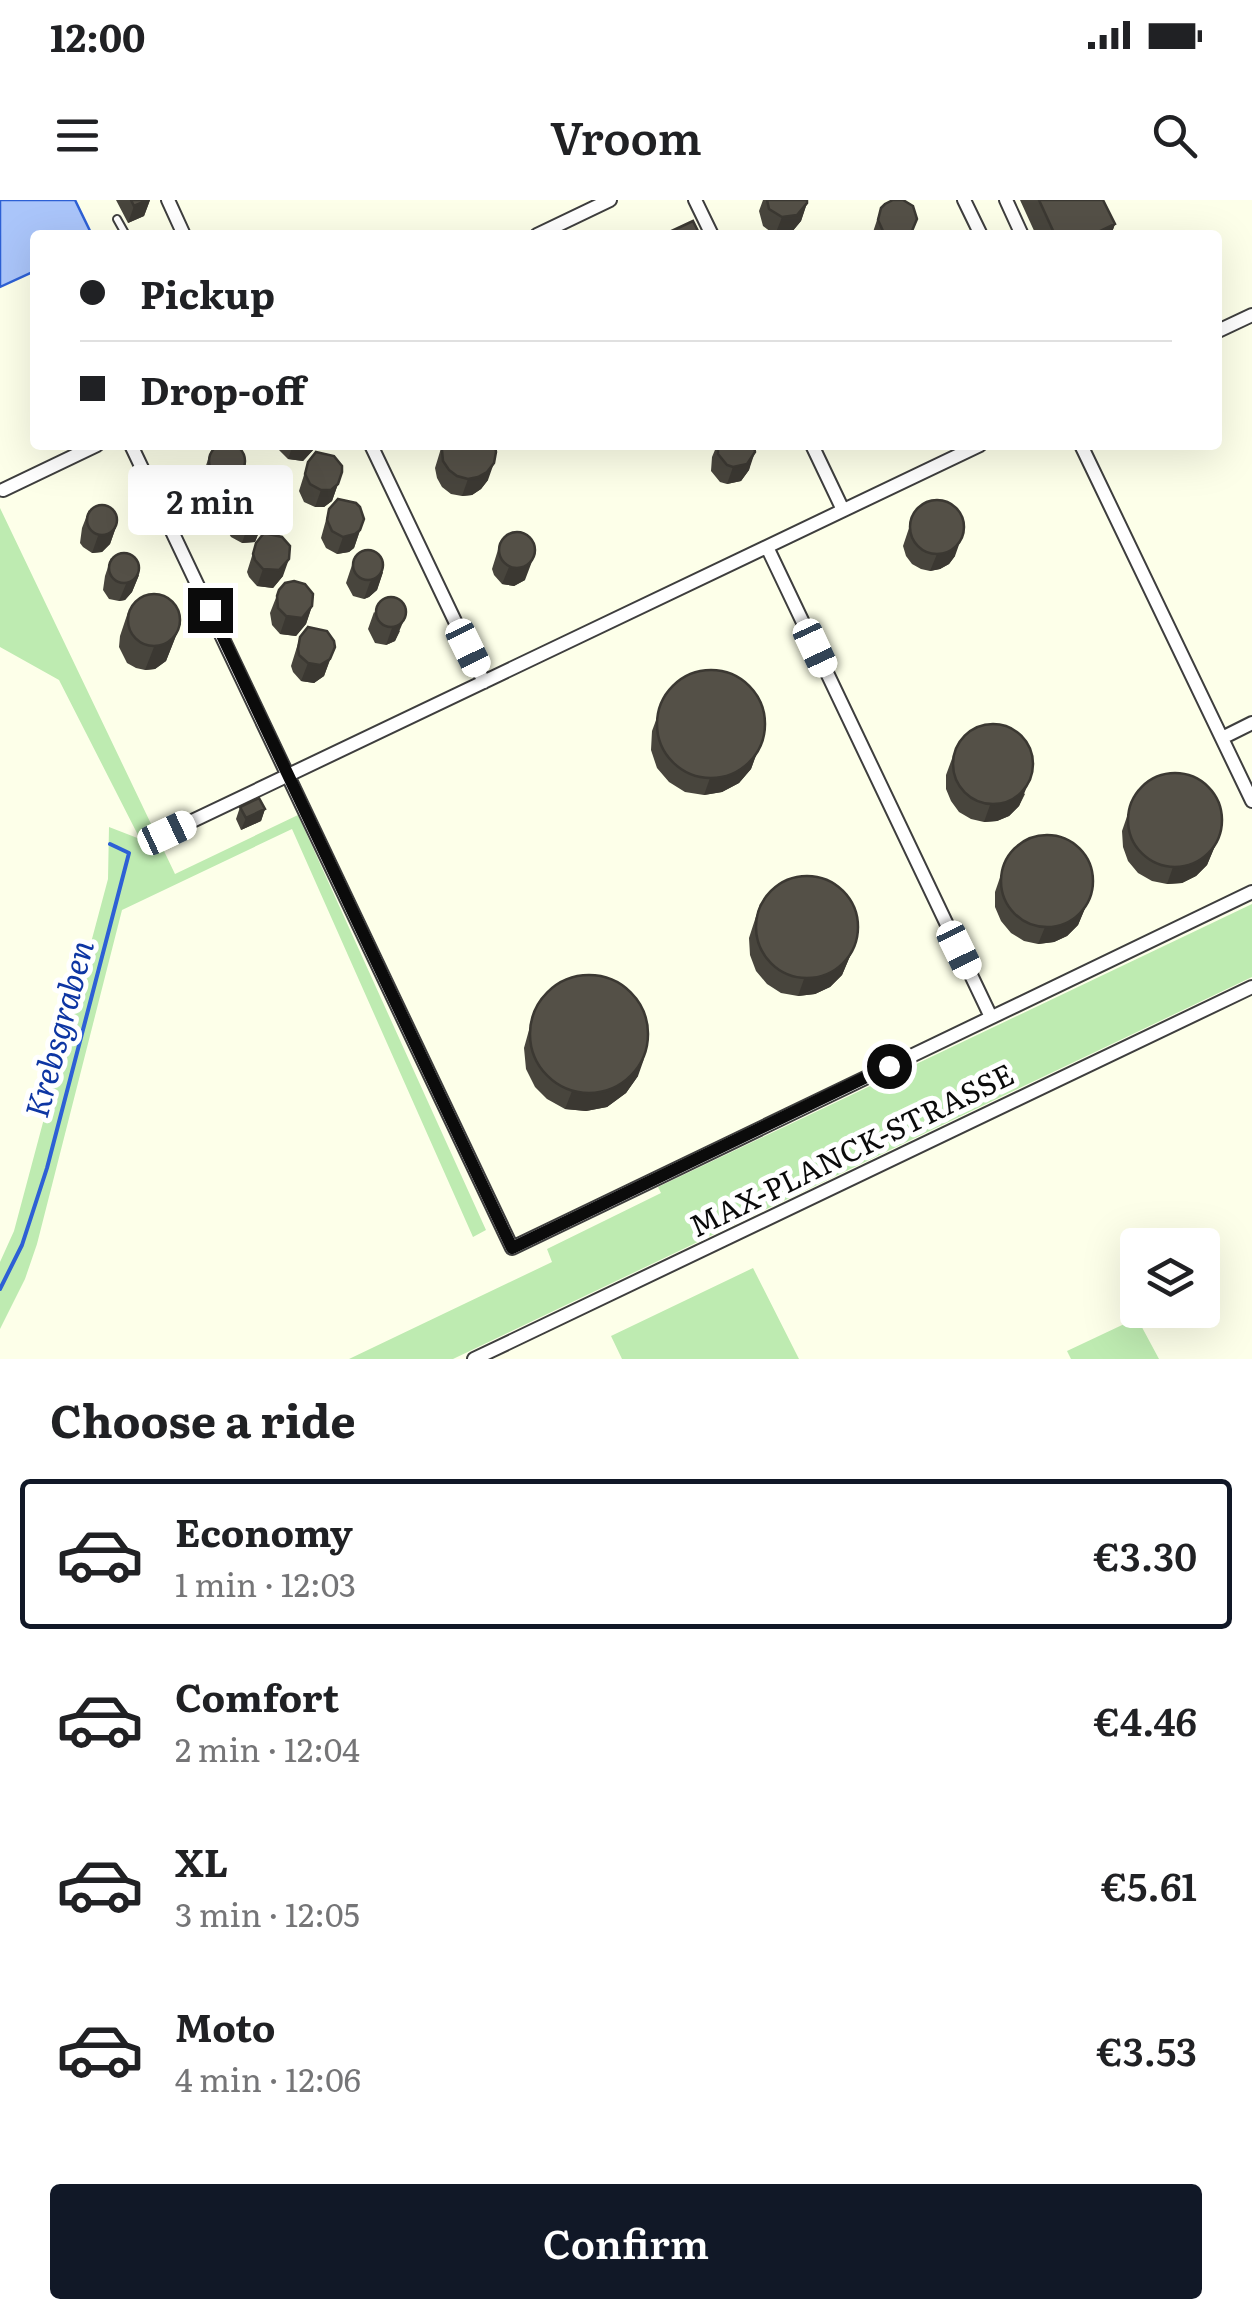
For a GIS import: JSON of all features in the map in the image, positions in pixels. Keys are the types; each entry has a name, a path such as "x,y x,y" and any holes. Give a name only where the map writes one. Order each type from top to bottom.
{"street":[{"path":"168,200 182,230"},
{"path":"547,230 610,200"},
{"path":"695,200 710,230"},
{"path":"964,200 979,230"},
{"path":"1006,200 1020,230"},
{"path":"1222,330 1252,315"},
{"path":"3,490 87,450"},
{"path":"133,450 512,1248 1252,892"},
{"path":"372,450 484,682"},
{"path":"814,450 843,510"},
{"path":"167,833 969,450"},
{"path":"1083,450 1252,800"},
{"path":"766,547 991,1017"},
{"path":"1222,738 1252,723"},
{"name":"MAX-PLANCK-STRASSE","path":"474,1359 1252,988"}],"lane":[{"path":"117,219 123,230"}],"green space":[{"path":"0,508 175,874 298,815 486,1230 473,1237 292,829 122,910 37,1244 0,1329 0,1262 14,1231 108,879 109,827 140,839 59,680 0,647"},
{"path":"1252,904 1252,977 453,1359 349,1359 552,1262 547,1249 661,1193 658,1187"},
{"path":"753,1268 799,1359 622,1359 611,1336"},
{"path":"1120,1326 1142,1328 1159,1359 1071,1359 1067,1351"}],"water":[{"path":"0,200 75,200 90,230 30,230 30,273 0,287"}],"building":[{"path":"767,200 807,203 797,215 782,217 769,209"},
{"path":"903,200 913,206 917,219 912,230 883,230 878,220 885,204"},
{"path":"1039,200 1103,200 1115,224 1102,230 1053,230"},
{"path":"693,221 698,230 674,230"},
{"path":"213,450 241,450 244,468 234,478 220,478 210,468"},
{"path":"442,450 496,450 494,463 478,477 457,476 443,461"},
{"path":"718,450 755,452 747,464 733,467"},
{"path":"316,452 334,456 342,466 338,484 331,490 310,484 305,474"},
{"path":"256,489 266,495 269,507 262,525 248,525 237,520 232,503 241,490"},
{"path":"338,499 360,507 364,519 355,534 343,537 332,531 327,520 329,509"},
{"path":"937,500 956,508 964,527 956,546 937,554 918,546 910,527 918,508"},
{"path":"102,505 113,509 117,520 113,531 102,535 91,531 87,520 91,509"},
{"path":"517,532 530,537 535,550 530,563 517,568 504,563 499,550 504,537"},
{"path":"264,533 282,537 290,546 289,559 279,570 263,569 255,560 256,543"},
{"path":"368,550 379,554 383,565 379,576 368,580 357,576 353,565 357,554"},
{"path":"124,553 135,557 139,568 135,579 124,583 113,579 109,568 113,557"},
{"path":"294,581 305,584 313,594 312,606 302,618 286,616 278,608 279,590"},
{"path":"154,594 173,601 180,620 173,639 154,646 135,639 128,620 135,601"},
{"path":"391,597 402,601 406,612 402,623 391,627 380,623 376,612 380,601"},
{"path":"308,627 327,631 334,641 330,659 320,665 308,663 299,655 300,637"},
{"path":"711,670 741,679 749,686 756,694 765,724 756,754 749,762 741,769 711,778 681,769 673,762 666,754 657,724 666,694 673,686 681,679"},
{"path":"985,724 1001,724 1022,735 1033,764 1022,793 1001,804 985,804 971,798 959,786 953,772 953,756 959,742 971,730"},
{"path":"1175,773 1193,777 1208,787 1218,802 1222,820 1218,838 1208,853 1193,863 1175,867 1157,863 1142,853 1132,838 1128,820 1132,802 1142,787 1157,777"},
{"path":"259,798 265,809 246,818 240,807"},
{"path":"1047,835 1065,839 1079,849 1089,863 1093,881 1089,899 1079,913 1065,923 1047,927 1029,923 1015,913 1005,899 1001,881 1005,863 1015,849 1029,839"},
{"path":"807,876 827,880 843,891 854,907 858,927 854,947 843,963 827,974 807,978 787,974 771,963 760,947 756,927 760,907 771,891 787,880"},
{"path":"589,975 612,979 631,992 644,1011 648,1034 644,1057 631,1076 612,1089 589,1093 566,1089 547,1076 534,1057 530,1034 534,1011 547,992 566,979"}],"waterway":[{"name":"Krebsgraben","path":"0,1289 22,1245 47,1168 129,853 110,844"}],"route":[{"path":"210,610 512,1248 889,1066"}]}
